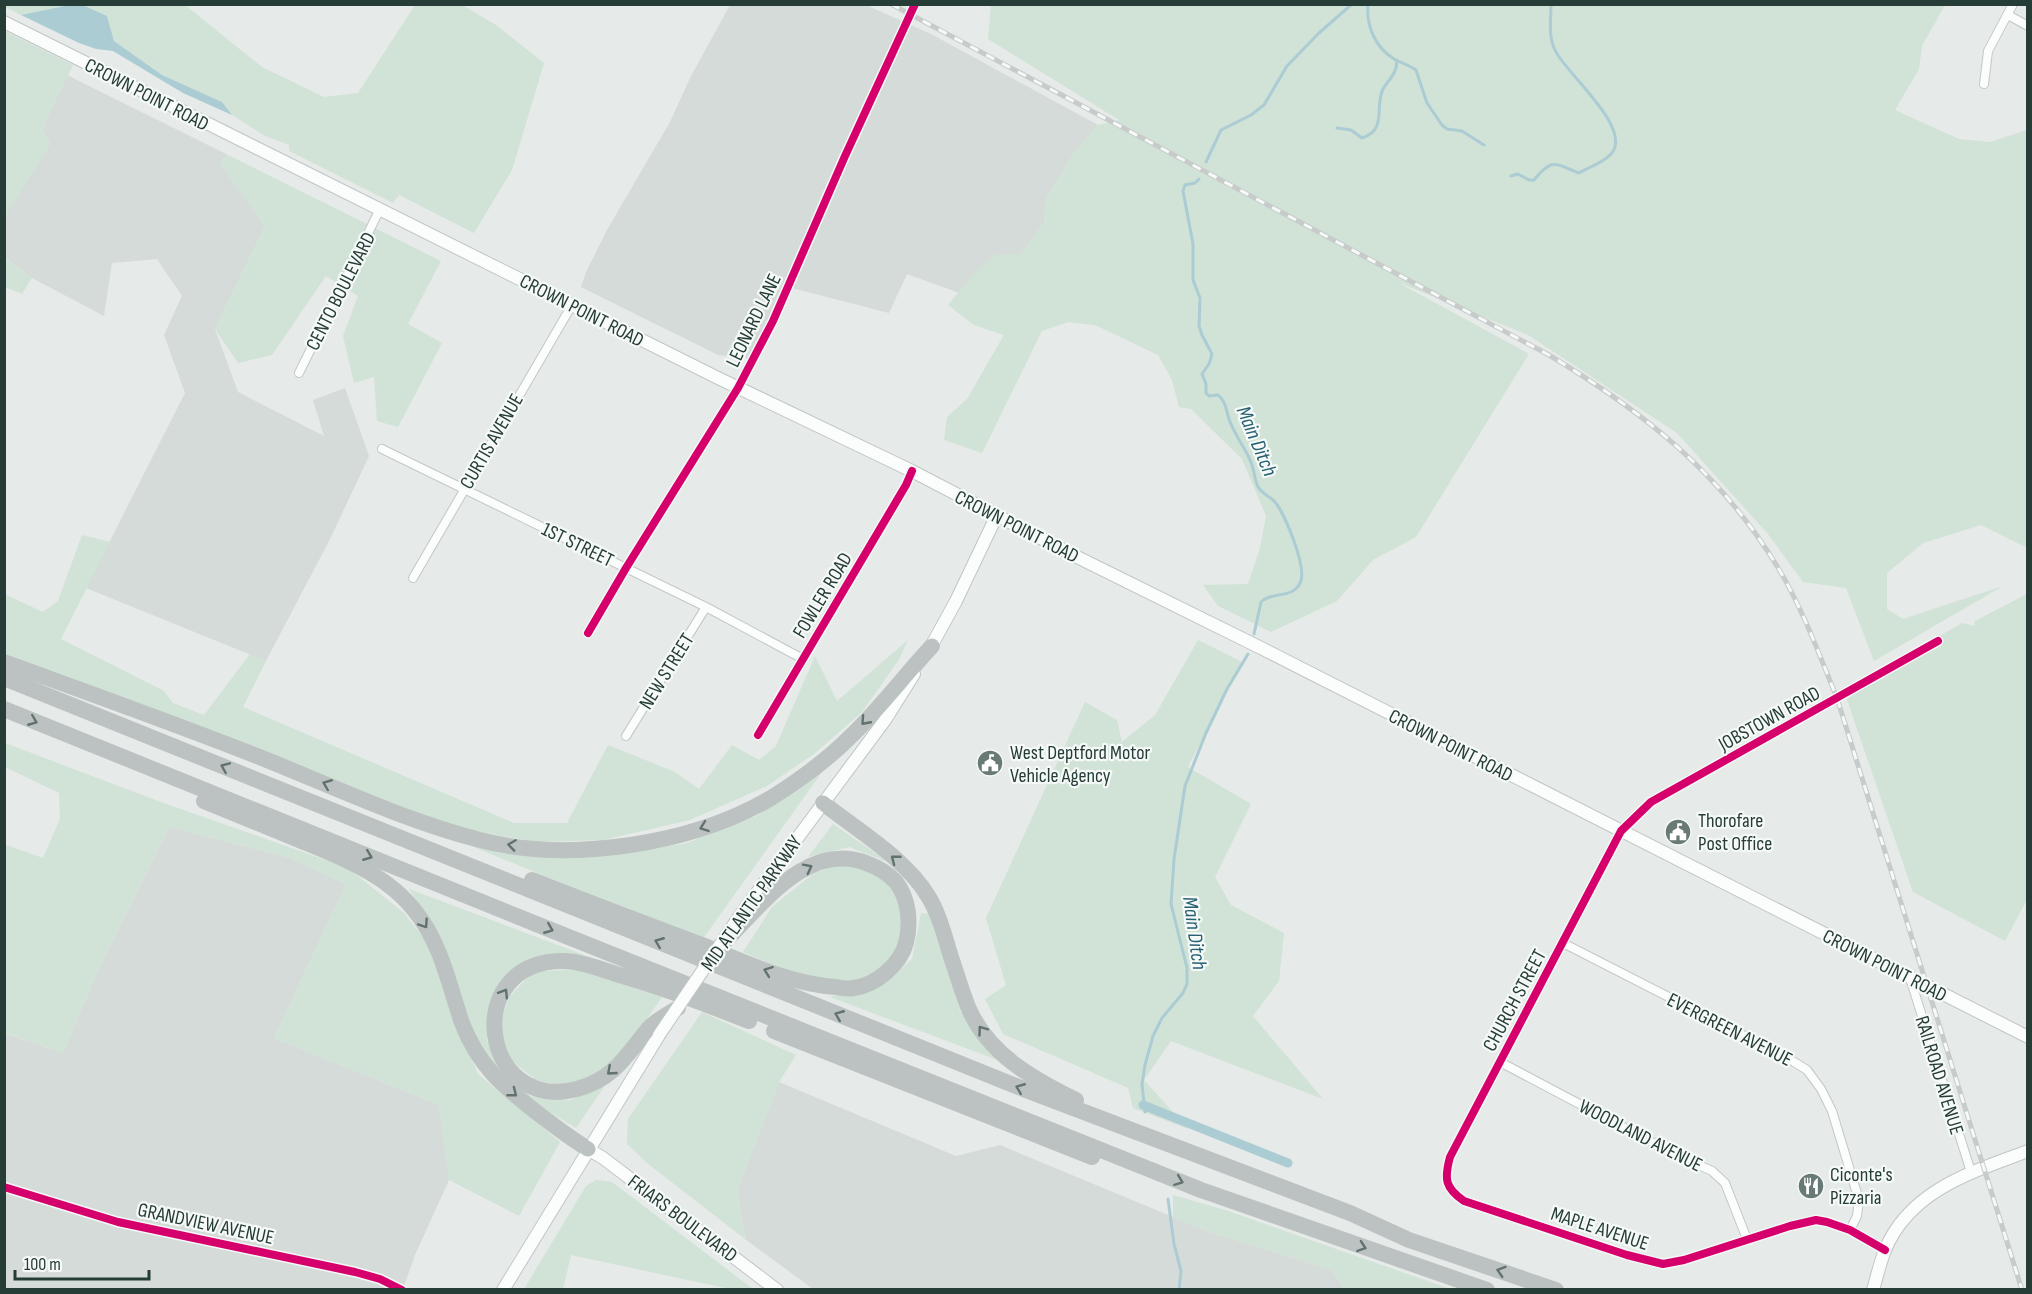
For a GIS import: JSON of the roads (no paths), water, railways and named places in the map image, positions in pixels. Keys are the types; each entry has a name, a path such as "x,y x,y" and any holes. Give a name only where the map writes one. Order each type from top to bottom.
{"highway":[{"path":"4,662 256,756 422,823 482,840 539,848 574,849 651,841 681,834 722,820 769,798 804,775 849,739 932,646"},
{"path":"4,678 1016,1086 1350,1214 1409,1240 1556,1290"},
{"path":"4,709 1147,1168 1313,1230 1487,1290"},
{"path":"61,732 105,760 345,859 385,882 414,909 432,935 463,1025 477,1055 490,1073 569,1138 588,1149"},
{"path":"246,775 273,777 505,870 778,975 822,986 854,988 880,978 894,965 905,947 910,925 907,905 896,883 879,867 854,858 830,858 786,880 744,916 718,948"},
{"path":"822,803 905,867 928,896 937,915 968,1008 991,1042 1024,1072 1081,1102 1296,1184 1350,1214"},
{"path":"678,1008 603,1078 578,1089 554,1092 530,1085 509,1069 497,1047 493,1022 498,1004 506,990 513,979 525,970 537,965 564,961 590,966 663,987 1112,1165 1147,1168"}],"main road":[{"name":"CROWN POINT ROAD","path":"4,21 738,388 912,471 996,517 1910,978 2027,1034"},
{"name":"MID ATLANTIC PARKWAY","path":"744,916 822,803 885,720 932,646 996,517"},
{"name":"MID ATLANTIC PARKWAY","path":"678,1008 718,948"},
{"path":"503,1290 588,1149 654,1031"},
{"name":"FRIARS BOULEVARD","path":"588,1149 777,1290"},
{"path":"1873,1290 1885,1250 1902,1221 1915,1206 1941,1186 2028,1151"}],"street":[{"name":"LEONARD LANE","path":"588,633 738,388 773,321 915,4"},
{"path":"1984,84 1988,51 2013,4"},
{"path":"2008,15 2028,26"},
{"name":"CENTO BOULEVARD","path":"299,372 380,209"},
{"name":"CURTIS AVENUE","path":"412,578 572,305"},
{"name":"1ST STREET","path":"382,450 706,607 803,659"},
{"name":"FOWLER ROAD","path":"758,735 912,471"},
{"name":"NEW STREET","path":"626,736 706,607"},
{"name":"JOBSTOWN ROAD","path":"1621,831 1651,802 1938,641"},
{"name":"CHURCH STREET","path":"1448,1186 1446,1172 1450,1157 1621,831"},
{"name":"EVERGREEN AVENUE","path":"1563,943 1779,1053 1807,1070 1821,1089 1832,1111 1859,1200 1857,1216 1850,1230"},
{"name":"RAILROAD AVENUE","path":"1910,978 1971,1172"},
{"name":"WOODLAND AVENUE","path":"1500,1062 1672,1153 1712,1171 1725,1184 1747,1239"},
{"name":"MAPLE AVENUE","path":"1448,1186 1464,1201 1627,1255 1663,1264 1684,1260 1806,1221 1827,1222 1850,1230 1885,1250"},
{"name":"GRANDVIEW AVENUE","path":"4,1187 129,1225 355,1272 380,1279 402,1290"}],"water":[{"path":"69,5 83,5 107,16 114,41 162,75 222,102 232,115 183,93 113,51 96,49 79,43 21,15"}],"waterway":[{"name":"Main Ditch","path":"1206,162 1221,130 1251,115 1264,105 1287,66 1352,4"},
{"path":"1368,4 1370,28 1377,42 1387,54 1416,70 1427,103 1442,125 1447,129 1462,131 1484,145"},
{"path":"1511,176 1518,174 1534,180 1545,168 1554,164 1579,173 1608,157 1616,143 1606,116 1555,50 1551,34 1551,4"},
{"path":"1337,128 1351,130 1362,138 1375,129 1383,89 1394,73 1397,60"},
{"name":"Main Ditch","path":"1199,179 1195,183 1185,185 1183,191 1193,244 1193,280 1200,298 1199,326 1212,354 1202,374 1206,384 1206,393 1209,396 1218,395 1223,400 1231,424 1248,455 1258,487 1279,508 1294,542 1301,566 1302,576 1297,588 1261,602 1254,634"},
{"name":"Main Ditch","path":"1145,1112 1142,1084 1153,1036 1162,1018 1183,993 1187,984 1187,968 1171,904 1174,859 1185,786 1206,733 1227,689 1248,654"},
{"path":"1143,1105 1288,1163"},
{"name":"Main Ditch","path":"1168,1199 1174,1244 1181,1271 1179,1290"}],"railway":[{"path":"891,4 1549,355 1647,421 1704,472 1730,501 1754,532 1786,582 1810,631 1837,698 2022,1290"}],"place":[{"name":"West Deptford Motor Vehicle Agency","path":"990,763"},
{"name":"Thorofare Post Office","path":"1678,832"},
{"name":"Ciconte's Pizzaria","path":"1811,1186"}]}
